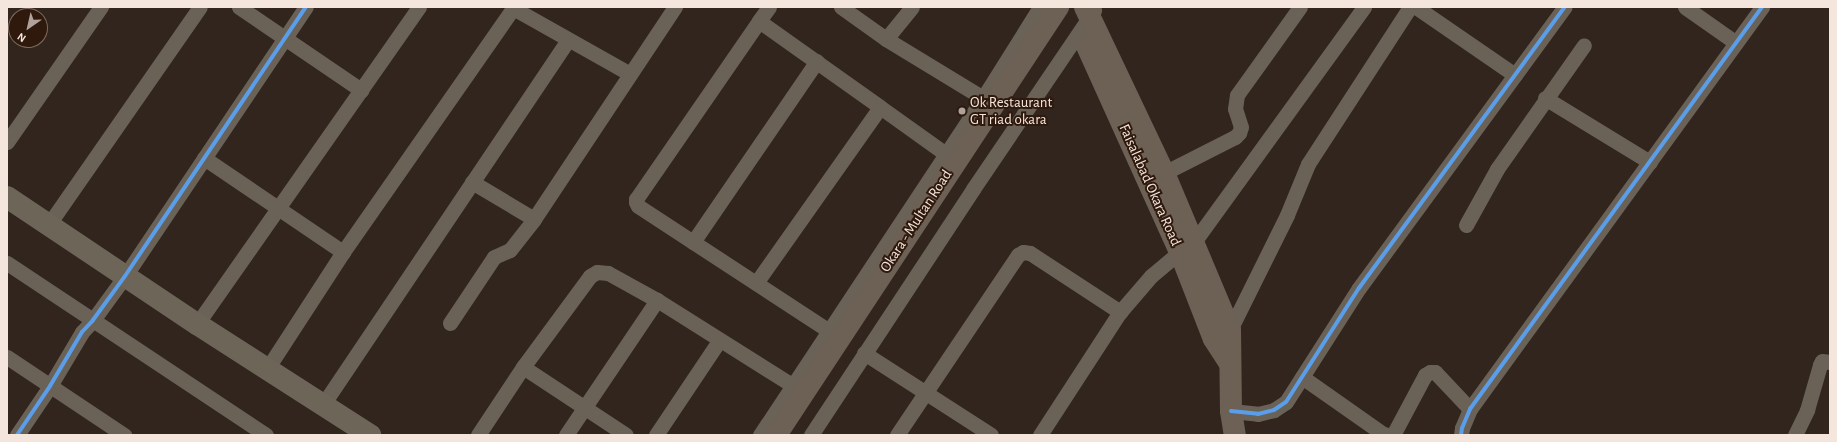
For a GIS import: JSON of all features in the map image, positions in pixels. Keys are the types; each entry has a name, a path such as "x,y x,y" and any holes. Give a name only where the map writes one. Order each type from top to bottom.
{"main road":[{"name":"Okara - Multan Road","path":"776,435 1058,7"},
{"name":"Faisalabad Okara Road","path":"1068,7 1085,14 1164,173 1214,339 1230,364"},
{"name":"Okara - Multan Road","path":"793,435 1085,14"},
{"name":"Faisalabad Okara Road","path":"1085,14 1187,247 1230,330 1231,411 1236,435"}],"street":[{"path":"7,142 101,7"},
{"path":"49,224 200,7"},
{"path":"239,7 361,90"},
{"path":"17,435 50,386 82,332 93,320 125,276 306,7"},
{"path":"197,324 419,7"},
{"path":"267,369 343,252 513,7 568,40 630,74"},
{"path":"450,323 494,257 510,250 534,219 675,7"},
{"path":"769,7 636,199 638,206 829,331"},
{"path":"886,39 912,7"},
{"path":"760,435 984,98 1040,7"},
{"path":"1164,173 1235,137 1239,133 1241,126 1235,109 1237,95 1300,7"},
{"path":"1040,435 1120,312 1151,276 1187,247 1364,7"},
{"path":"1230,330 1287,215 1308,164 1410,7"},
{"path":"1416,7 1515,75"},
{"path":"1231,411 1258,414 1274,410 1286,402 1359,288 1565,7"},
{"path":"1685,7 1736,43"},
{"path":"1461,435 1462,428 1470,409 1762,7"},
{"path":"848,9 886,39 984,98"},
{"path":"811,435 1085,14"},
{"path":"759,21 946,154"},
{"path":"322,406 568,40"},
{"path":"1466,225 1497,169 1545,98 1584,45"},
{"path":"692,242 817,61"},
{"path":"1545,98 1650,162"},
{"path":"756,283 880,107"},
{"path":"204,158 343,252"},
{"path":"472,182 534,219"},
{"path":"7,197 361,433"},
{"path":"897,435 1018,255 1023,252 1030,253 1120,312"},
{"path":"7,263 266,435"},
{"path":"478,435 523,367 590,276 597,272 608,273 657,300 719,341 792,385"},
{"path":"566,435 657,300"},
{"path":"656,435 719,341"},
{"path":"864,353 991,435"},
{"path":"7,357 124,435"},
{"path":"1795,435 1808,410 1822,361 1830,362"},
{"path":"523,367 626,435"},
{"path":"1393,435 1425,375 1430,372 1434,372 1470,409"},
{"path":"1302,377 1383,434 1388,435"},
{"path":"1226,435 1231,411"},
{"path":"1231,411 1244,435"}],"cycle path":[{"path":"17,435 50,386 82,332 93,320 125,276 306,7"},
{"path":"1231,411 1258,414 1274,410 1286,402 1359,288 1565,7"},
{"path":"1461,435 1462,428 1470,409 1762,7"}],"place":[{"name":"Ok Restaurant GT riad okara","path":"962,111"}]}
